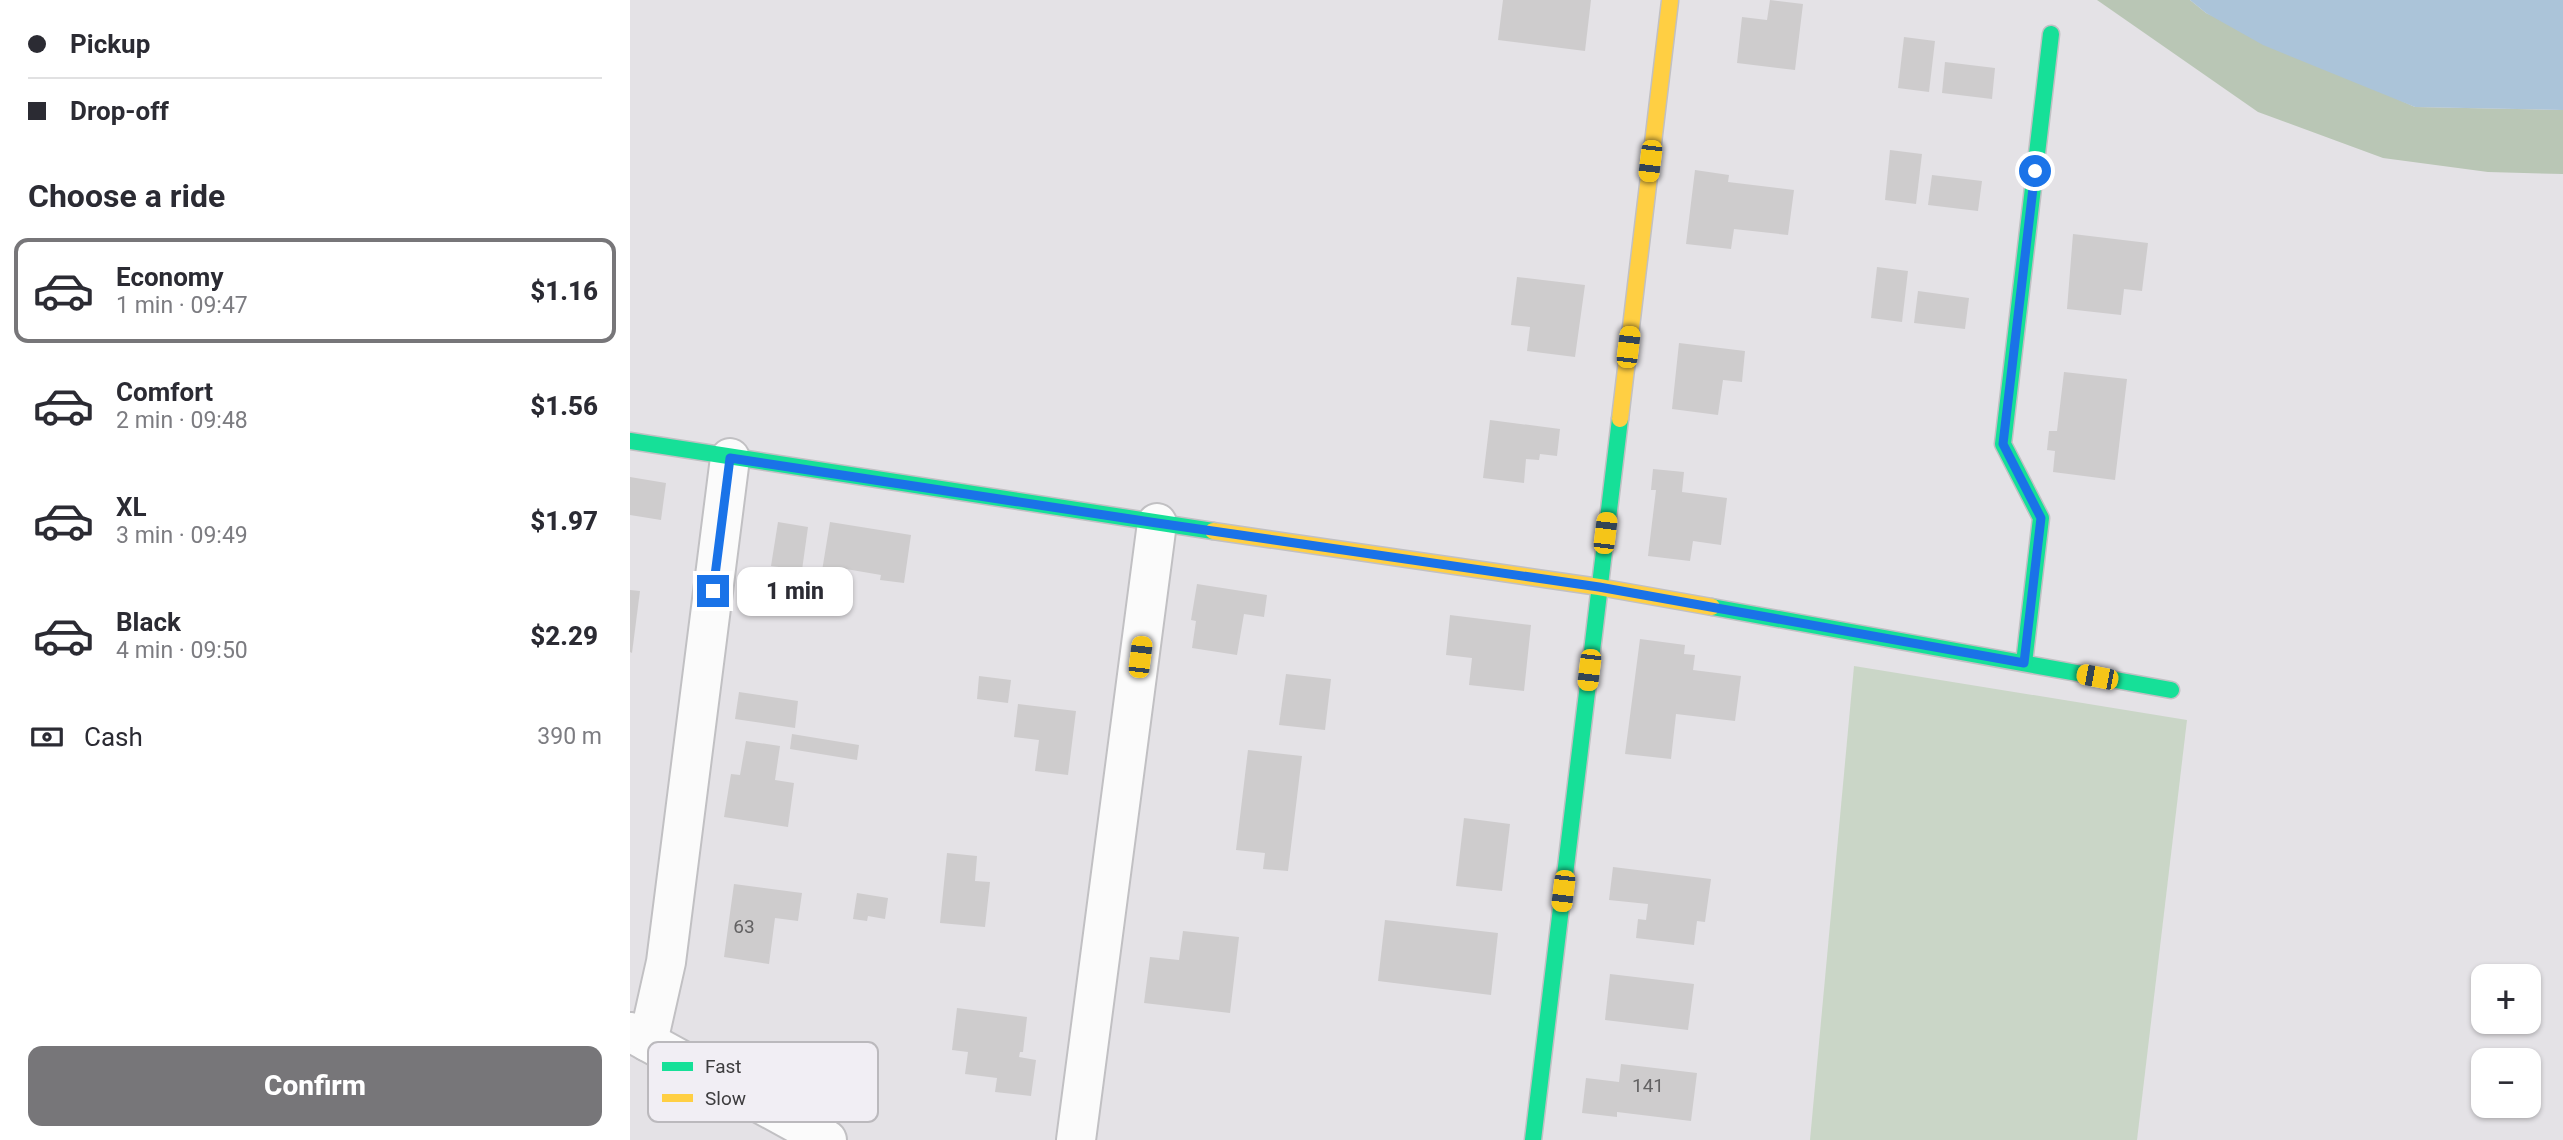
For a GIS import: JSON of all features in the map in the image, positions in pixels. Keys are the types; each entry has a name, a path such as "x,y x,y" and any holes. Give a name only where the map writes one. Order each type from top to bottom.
{"street":[{"path":"1533,1140 1670,1"},
{"path":"2024,663 2041,518 2003,444 2051,34"},
{"path":"630,441 1157,523 1599,587 2171,690"},
{"path":"639,1037 666,962 730,458"},
{"path":"1076,1140 1157,523"},
{"path":"794,1122 827,1140"}],"green space":[{"path":"2097,0 2190,0 2206,13 2415,107 2563,110 2563,174 2488,172 2383,158 2258,112"},
{"path":"1854,666 2187,720 2137,1140 1810,1140"}],"water":[{"path":"2190,0 2563,0 2563,110 2415,107 2263,45 2206,13"}],"building":[{"path":"1503,0 1591,0 1585,51 1498,40"},
{"path":"1770,0 1803,4 1795,70 1737,63 1742,17 1767,20"},
{"path":"1904,37 1935,41 1929,92 1898,88"},
{"path":"1945,62 1995,68 1992,99 1942,93"},
{"path":"1890,150 1922,154 1916,204 1885,200"},
{"path":"1695,170 1729,175 1728,182 1794,190 1788,235 1734,229 1731,249 1686,244"},
{"path":"1932,175 1982,181 1978,211 1928,205"},
{"path":"2073,234 2148,243 2142,291 2124,289 2121,315 2067,309"},
{"path":"1877,267 1908,271 1902,322 1871,318"},
{"path":"1517,277 1585,285 1575,357 1527,351 1530,327 1511,325"},
{"path":"1918,291 1969,298 1965,329 1914,323"},
{"path":"1679,343 1745,351 1742,382 1723,380 1718,415 1672,409"},
{"path":"2064,372 2127,379 2115,480 2053,472 2055,451 2047,450 2049,431 2057,431"},
{"path":"1490,420 1560,429 1557,456 1540,454 1539,460 1526,459 1524,483 1483,478"},
{"path":"1653,469 1684,472 1682,492 1727,498 1721,545 1693,541 1690,561 1648,556 1656,490 1651,490"},
{"path":"630,477 666,483 661,520 630,515"},
{"path":"778,522 808,527 802,570 771,566"},
{"path":"830,522 911,535 904,583 880,580 881,575 846,569 845,574 822,571"},
{"path":"1197,584 1267,595 1264,617 1244,614 1237,655 1192,648 1196,621 1191,620"},
{"path":"630,590 640,591 632,653 630,652"},
{"path":"1450,615 1531,625 1524,691 1469,685 1472,658 1446,655"},
{"path":"1640,639 1685,645 1684,654 1695,655 1693,670 1741,676 1735,721 1676,714 1671,759 1625,754"},
{"path":"1286,674 1331,679 1325,730 1279,725"},
{"path":"979,676 1011,680 1008,703 977,699"},
{"path":"739,692 798,701 795,728 735,719"},
{"path":"1018,704 1076,711 1068,775 1035,771 1039,740 1014,737"},
{"path":"792,734 859,745 857,760 790,749"},
{"path":"746,741 780,746 775,780 794,783 788,827 724,817 731,774 740,775"},
{"path":"1248,750 1302,756 1288,871 1263,869 1265,853 1236,850"},
{"path":"1464,818 1510,824 1502,891 1456,886"},
{"path":"947,853 977,856 975,881 990,882 985,927 940,923"},
{"path":"1613,867 1711,879 1705,922 1697,921 1694,945 1636,938 1638,919 1646,920 1648,904 1609,900"},
{"path":"734,884 802,893 798,921 775,918 769,964 724,957"},
{"path":"857,893 888,898 885,919 868,916 867,921 853,919"},
{"path":"1385,920 1498,933 1491,995 1378,981"},
{"path":"1183,931 1239,937 1230,1013 1144,1003 1150,957 1179,960"},
{"path":"1610,974 1694,984 1688,1030 1605,1020"},
{"path":"957,1008 1027,1017 1023,1052 1020,1052 1019,1057 1036,1060 1031,1096 995,1092 997,1078 965,1074 968,1052 952,1050"},
{"path":"1621,1064 1697,1073 1691,1121 1617,1112 1617,1117 1582,1113 1586,1078 1619,1082"}],"traffic: fast":[{"path":"2024,663 2041,518 2003,444 2051,34"},
{"path":"1533,1140 1620,419"},
{"path":"630,441 1213,531"},
{"path":"1712,607 2171,690"}],"traffic: slow":[{"path":"1620,419 1670,1"},
{"path":"1213,531 1599,587 1712,607"}],"route":[{"path":"713,591 730,458 1599,587 2024,663 2041,518 2003,444 2035,171"}]}
